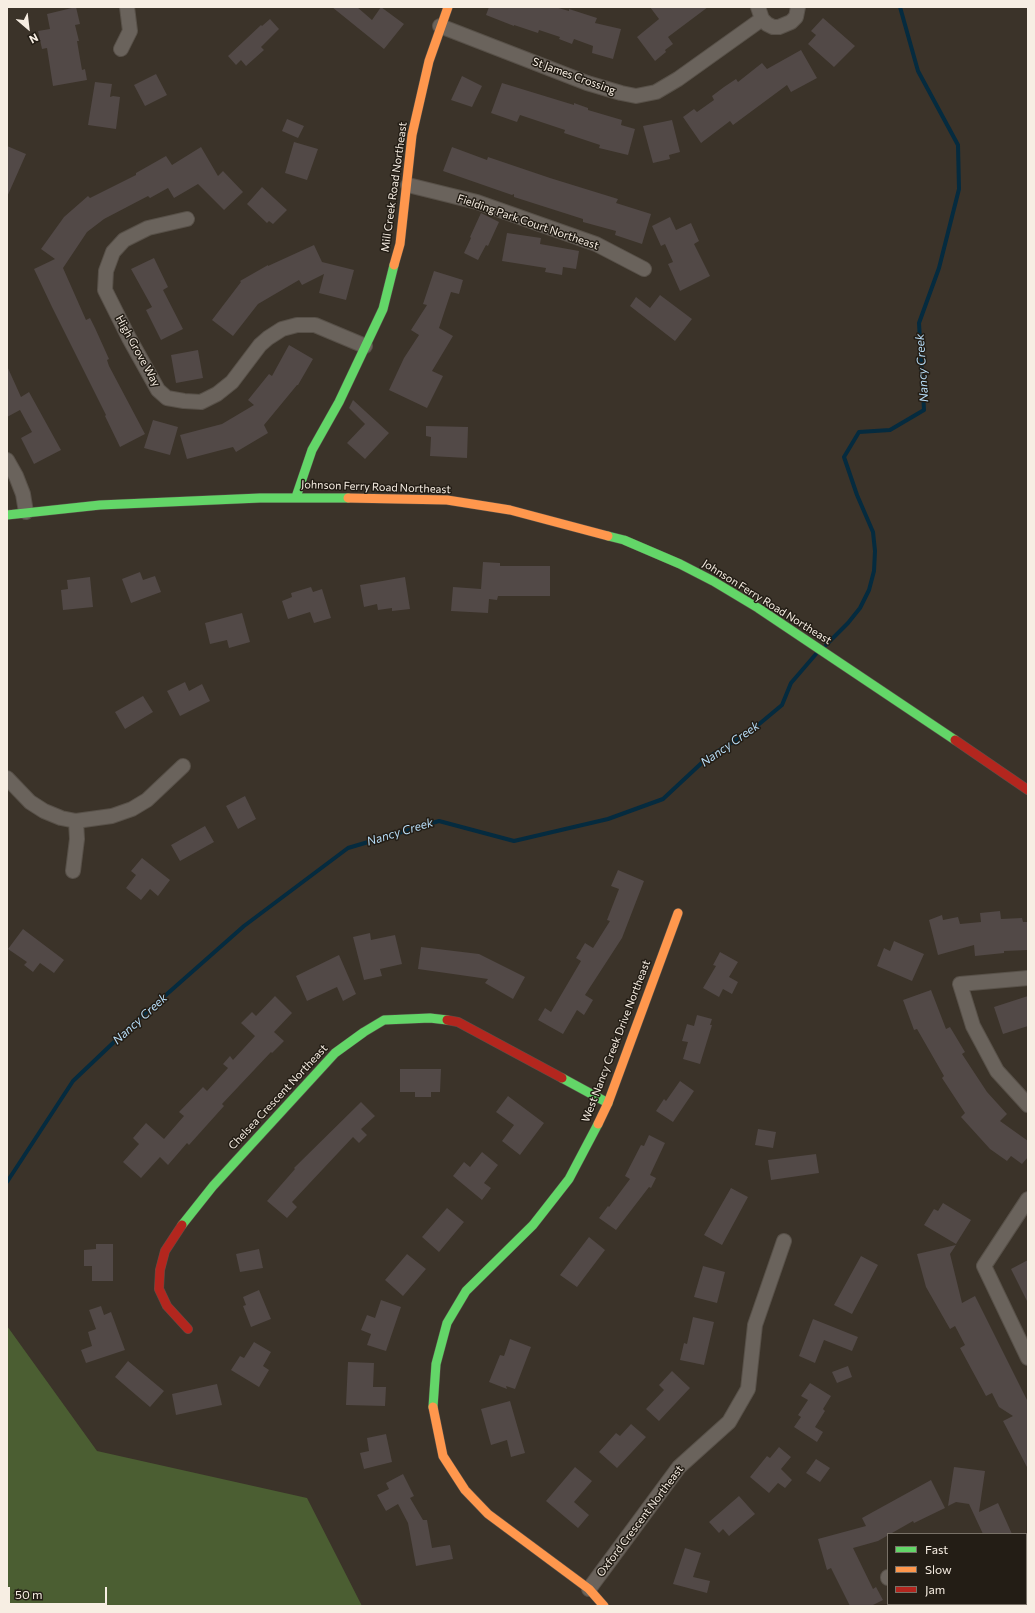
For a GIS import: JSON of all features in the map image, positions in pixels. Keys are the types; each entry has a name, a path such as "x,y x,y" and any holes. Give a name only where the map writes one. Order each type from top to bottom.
{"street":[{"path":"121,49 130,31 127,7"},
{"name":"Mill Creek Road Northeast","path":"296,497 312,450 339,402 383,309 398,251 408,185 412,135 429,61 440,26 448,7"},
{"path":"760,13 767,24 773,27 786,26 796,17 798,7"},
{"name":"St James Crossing","path":"440,26 587,83 636,96 656,92 678,79 760,13"},
{"name":"Fielding Park Court Northeast","path":"408,185 477,202 596,244 644,269"},
{"name":"High Grove Way","path":"187,219 148,228 124,240 113,252 106,271 105,290 129,338 158,390 167,398 184,402 201,402 217,394 232,382 260,345 268,338 282,329 297,325 314,325 365,346"},
{"path":"7,460 16,476 23,494 26,512"},
{"name":"Johnson Ferry Road Northeast","path":"7,515 100,505 296,497 447,500 510,510 624,540 680,564 713,581 846,666 1028,790"},
{"path":"7,778 30,802 44,811 61,818 76,821 112,816 132,809 147,800 183,766"},
{"path":"73,871 76,821"},
{"name":"West Nancy Creek Drive Northeast","path":"604,1606 589,1589 488,1514 466,1490 443,1456 433,1411 436,1364 447,1323 466,1291 533,1225 569,1179 585,1151 608,1103 678,913"},
{"path":"1028,978 960,984 973,1026 998,1072 1018,1096 1028,1105"},
{"name":"Chelsea Crescent Northeast","path":"188,1329 167,1306 159,1289 160,1270 165,1251 179,1229 213,1186 335,1052 384,1020 430,1018 458,1022 608,1103"},
{"path":"1028,1199 984,1266 1028,1358"},
{"name":"Oxford Crescent Northeast","path":"589,1589 679,1467 729,1422 748,1389 756,1324 784,1241"}],"green space":[{"path":"7,1326 97,1451 307,1498 362,1606 7,1606"}],"building":[{"path":"76,7 80,24 75,25 79,41 77,41 82,70 85,69 87,80 53,86 47,48 42,49 38,31 50,29 47,14"},
{"path":"332,7 357,7 372,20 381,7 404,24 384,49"},
{"path":"489,7 555,7 569,11 569,9 597,18 595,23 621,29 613,59 592,53 593,46 574,39 572,44 559,39 560,37 539,30 538,33 514,26 486,15"},
{"path":"650,7 708,7 668,37 673,44 655,61 637,37 659,19"},
{"path":"823,18 855,46 834,67 808,44 816,35 811,31"},
{"path":"270,19 279,29 261,47 264,50 246,66 241,60 236,65 228,56 261,25 262,26"},
{"path":"801,50 817,78 791,92 787,85 733,125 730,121 701,143 683,117 694,109 697,112 714,100 712,96 736,79 738,82 762,63 767,69"},
{"path":"156,74 167,95 145,106 134,85"},
{"path":"462,76 482,86 472,107 451,100"},
{"path":"95,82 112,84 110,97 120,97 116,129 88,125"},
{"path":"502,83 574,105 574,103 588,108 588,110 622,120 621,125 635,129 628,155 599,148 600,145 564,133 565,130 520,115 517,122 491,113"},
{"path":"287,119 304,126 298,138 282,131"},
{"path":"672,120 680,152 669,155 670,159 653,163 643,126"},
{"path":"294,142 318,149 307,180 285,173"},
{"path":"7,146 26,154 7,197"},
{"path":"201,147 218,176 223,171 243,192 224,210 198,184 174,198 168,188 150,198 148,196 104,219 87,232 63,268 86,320 90,318 109,359 107,360 109,366 145,434 120,447 105,416 106,415 34,269 55,259 41,249 64,217 88,196 90,198 136,175 136,173 166,156 172,165"},
{"path":"452,147 487,160 488,157 618,199 616,203 651,214 642,244 615,235 616,231 583,222 583,219 514,197 514,194 512,195 443,171"},
{"path":"262,187 287,210 273,224 269,221 267,223 247,204"},
{"path":"481,213 499,222 488,246 486,245 478,260 464,253"},
{"path":"670,217 676,230 691,223 699,241 694,244 710,276 680,291 668,264 673,262 665,244 661,246 652,226"},
{"path":"507,233 541,238 540,244 579,251 576,269 563,267 562,275 545,272 546,268 502,261"},
{"path":"314,245 322,262 354,270 346,300 319,293 324,274 302,285 299,280 258,304 233,336 212,320 241,282 240,281 268,265"},
{"path":"154,258 168,287 163,290 183,329 161,340 146,310 152,307 131,269"},
{"path":"434,271 463,280 459,294 451,292 439,328 453,336 432,371 443,376 427,408 389,390 404,358 419,335 411,330 427,305 423,304"},
{"path":"660,295 692,319 675,341 630,306 636,297 650,308"},
{"path":"289,345 313,359 298,385 264,425 268,433 236,452 233,447 187,459 180,435 222,424 254,405 248,400 269,374 272,376"},
{"path":"198,350 203,378 176,383 171,355"},
{"path":"7,366 21,397 29,392 61,450 34,464 21,438 32,432 20,410 7,417"},
{"path":"353,400 389,433 365,459 347,443 365,424 349,408"},
{"path":"153,420 178,427 170,455 144,448"},
{"path":"426,426 468,427 467,458 430,456 431,437 426,436"},
{"path":"483,562 500,563 500,566 550,566 550,596 498,596 497,600 489,599 488,613 451,611 453,587 481,589"},
{"path":"140,572 143,580 155,576 161,592 131,603 122,579"},
{"path":"90,577 93,607 63,610 61,590 68,589 67,580"},
{"path":"405,577 410,609 392,611 392,608 378,610 377,604 364,607 360,585"},
{"path":"311,587 313,592 322,589 331,618 314,623 310,612 288,619 282,601 292,597 291,593"},
{"path":"242,613 250,642 229,648 227,640 210,644 205,623"},
{"path":"185,682 189,691 202,684 210,701 180,716 167,691"},
{"path":"143,696 153,712 125,729 115,712"},
{"path":"245,796 256,819 238,829 226,806"},
{"path":"205,826 214,842 180,861 171,845"},
{"path":"142,858 170,880 158,896 150,889 141,900 126,888 136,875 131,871"},
{"path":"618,870 644,881 622,938 585,995 593,1000 584,1015 577,1010 563,1034 538,1020 545,1008 551,1012 581,961 576,958 585,943 593,948 610,921 607,920 619,889 611,886"},
{"path":"1000,911 1001,919 1022,918 1023,922 1028,922 1028,950 1004,951 1004,953 975,956 974,945 938,955 929,920 942,915 943,920 958,917 960,924 981,922 980,913"},
{"path":"23,929 64,960 54,973 40,963 33,972 24,965 27,962 8,949"},
{"path":"370,933 371,940 395,935 402,964 380,969 382,976 364,980 353,937"},
{"path":"894,941 924,954 912,981 877,966 884,948 890,951"},
{"path":"421,947 479,954 525,977 513,999 485,983 488,979 418,969"},
{"path":"720,952 738,962 729,977 738,982 732,994 723,989 719,997 703,988 716,966 713,965"},
{"path":"339,955 356,994 343,1001 337,987 307,1001 296,976"},
{"path":"931,990 946,1029 950,1027 965,1052 962,1054 987,1092 1007,1114 1000,1121 1028,1141 1028,1157 1022,1164 1011,1156 1007,1161 990,1149 961,1117 965,1113 942,1078 944,1076 917,1029 914,1030 903,1000"},
{"path":"275,996 292,1013 274,1032 284,1041 272,1053 271,1052 222,1104 224,1106 189,1145 187,1143 168,1165 160,1157 141,1178 123,1162 139,1144 133,1138 146,1123 164,1139 184,1116 179,1112 203,1087 207,1091 228,1068 223,1064 230,1056 233,1060 255,1036 241,1023 252,1012 256,1016"},
{"path":"1028,996 1028,1026 1003,1034 994,1007"},
{"path":"697,1015 712,1019 710,1025 712,1025 700,1064 683,1059 688,1042 682,1041 687,1024 694,1026"},
{"path":"400,1069 441,1069 440,1092 431,1092 431,1097 415,1097 415,1092 400,1092"},
{"path":"680,1081 694,1091 673,1122 656,1111 664,1099 666,1101"},
{"path":"508,1096 544,1123 520,1155 502,1141 514,1125 496,1112"},
{"path":"361,1102 375,1116 361,1129 367,1135 359,1143 353,1137 292,1202 297,1207 287,1218 267,1201 295,1169 294,1168"},
{"path":"758,1129 776,1132 773,1148 755,1145"},
{"path":"649,1135 665,1143 650,1175 656,1178 651,1188 649,1187 616,1230 599,1218 630,1179 625,1176 641,1145 644,1146"},
{"path":"482,1152 498,1165 484,1183 491,1188 482,1200 453,1176 464,1162 470,1167"},
{"path":"816,1154 819,1173 771,1180 768,1160"},
{"path":"731,1188 748,1197 722,1245 704,1235"},
{"path":"943,1203 971,1220 956,1244 924,1225 934,1209 938,1211"},
{"path":"447,1208 464,1222 439,1252 422,1237"},
{"path":"589,1237 605,1250 577,1287 560,1275"},
{"path":"96,1244 113,1244 113,1281 92,1281 92,1266 84,1266 84,1250 96,1249"},
{"path":"956,1245 950,1254 962,1303 975,1296 1028,1402 1028,1469 1003,1421 1013,1416 999,1407 992,1393 986,1396 960,1348 965,1345 955,1326 950,1329 926,1287 917,1254"},
{"path":"259,1249 263,1268 240,1272 236,1254"},
{"path":"407,1254 426,1269 403,1296 385,1280"},
{"path":"861,1256 878,1265 852,1314 834,1305"},
{"path":"1028,1260 1028,1303 1011,1269"},
{"path":"703,1266 725,1272 717,1303 694,1297"},
{"path":"259,1290 271,1319 251,1327 243,1306 246,1305 243,1297"},
{"path":"381,1300 401,1307 386,1351 367,1345 371,1334 361,1330 367,1315 375,1318"},
{"path":"101,1306 104,1315 111,1312 125,1350 86,1363 81,1350 92,1346 88,1332 96,1329 89,1310"},
{"path":"693,1317 714,1322 704,1365 680,1360 684,1343 687,1344"},
{"path":"813,1319 858,1337 852,1351 824,1340 815,1363 799,1356"},
{"path":"510,1339 531,1347 515,1389 506,1386 507,1389 489,1382 500,1355 504,1356"},
{"path":"254,1342 271,1352 263,1366 269,1370 259,1387 231,1370 240,1356 244,1358"},
{"path":"128,1361 164,1391 150,1407 115,1377"},
{"path":"348,1362 374,1363 373,1387 386,1387 385,1406 346,1405"},
{"path":"848,1366 852,1377 837,1383 832,1372"},
{"path":"672,1371 690,1388 659,1421 646,1409 664,1390 659,1385"},
{"path":"810,1383 831,1396 823,1409 825,1411 815,1427 823,1432 817,1442 794,1427 801,1417 798,1415 808,1400 801,1396"},
{"path":"217,1384 222,1405 176,1415 172,1394"},
{"path":"510,1401 525,1453 511,1457 507,1440 491,1445 481,1409"},
{"path":"631,1424 646,1437 617,1468 599,1452 616,1433 620,1436"},
{"path":"386,1434 392,1462 364,1469 360,1453 369,1451 367,1438"},
{"path":"779,1447 791,1457 781,1469 792,1480 785,1488 778,1483 769,1493 750,1477 767,1456 770,1458"},
{"path":"816,1459 830,1468 820,1482 806,1473"},
{"path":"575,1467 592,1481 574,1502 589,1515 578,1528 546,1501"},
{"path":"954,1467 985,1471 979,1512 998,1503 1012,1533 983,1533 969,1504 956,1502 948,1506"},
{"path":"403,1474 414,1496 410,1498 423,1520 427,1520 432,1548 450,1545 453,1559 416,1566 408,1523 398,1504 386,1511 377,1495 389,1489 386,1483"},
{"path":"931,1480 945,1508 914,1523 913,1521 892,1533 887,1533 887,1536 878,1541 853,1548 873,1589 876,1587 883,1600 871,1606 850,1606 831,1568 827,1570 818,1539 866,1526 862,1518"},
{"path":"739,1496 755,1514 729,1536 723,1529 719,1533 709,1522"},
{"path":"685,1548 701,1553 693,1577 710,1581 707,1593 673,1584"}],"waterway":[{"name":"Nancy Creek","path":"826,645 848,623 860,608 869,590 874,571 875,551 873,532 857,495 844,457 859,432 890,430 924,410 919,323 939,268 959,189 958,145 918,71 900,7"},
{"name":"Nancy Creek","path":"7,1182 73,1081 133,1024 244,926 348,848 439,821 514,841 608,819 663,799 707,758 752,730 782,705 791,683 816,654"}],"traffic: fast":[{"path":"296,497 312,450 339,402 383,309 394,265"},
{"path":"7,515 100,505 260,498 348,498"},
{"path":"608,536 624,540 680,564 713,581 758,608 955,740"},
{"path":"182,1225 213,1186 335,1053 364,1032 384,1020 430,1018 447,1020"},
{"path":"562,1078 608,1103"},
{"path":"433,1407 436,1364 447,1323 466,1291 533,1225 569,1179 598,1124"}],"traffic: slow":[{"path":"394,265 400,244 412,135 429,61 448,7"},
{"path":"348,498 447,500 510,510 608,536"},
{"path":"598,1124 608,1103 678,913"},
{"path":"433,1407 443,1456 465,1490 488,1514 589,1589 604,1606"}],"traffic: jam":[{"path":"955,740 1028,790"},
{"path":"447,1020 458,1022 562,1078"},
{"path":"182,1225 165,1251 160,1270 159,1289 167,1306 188,1329"}]}
